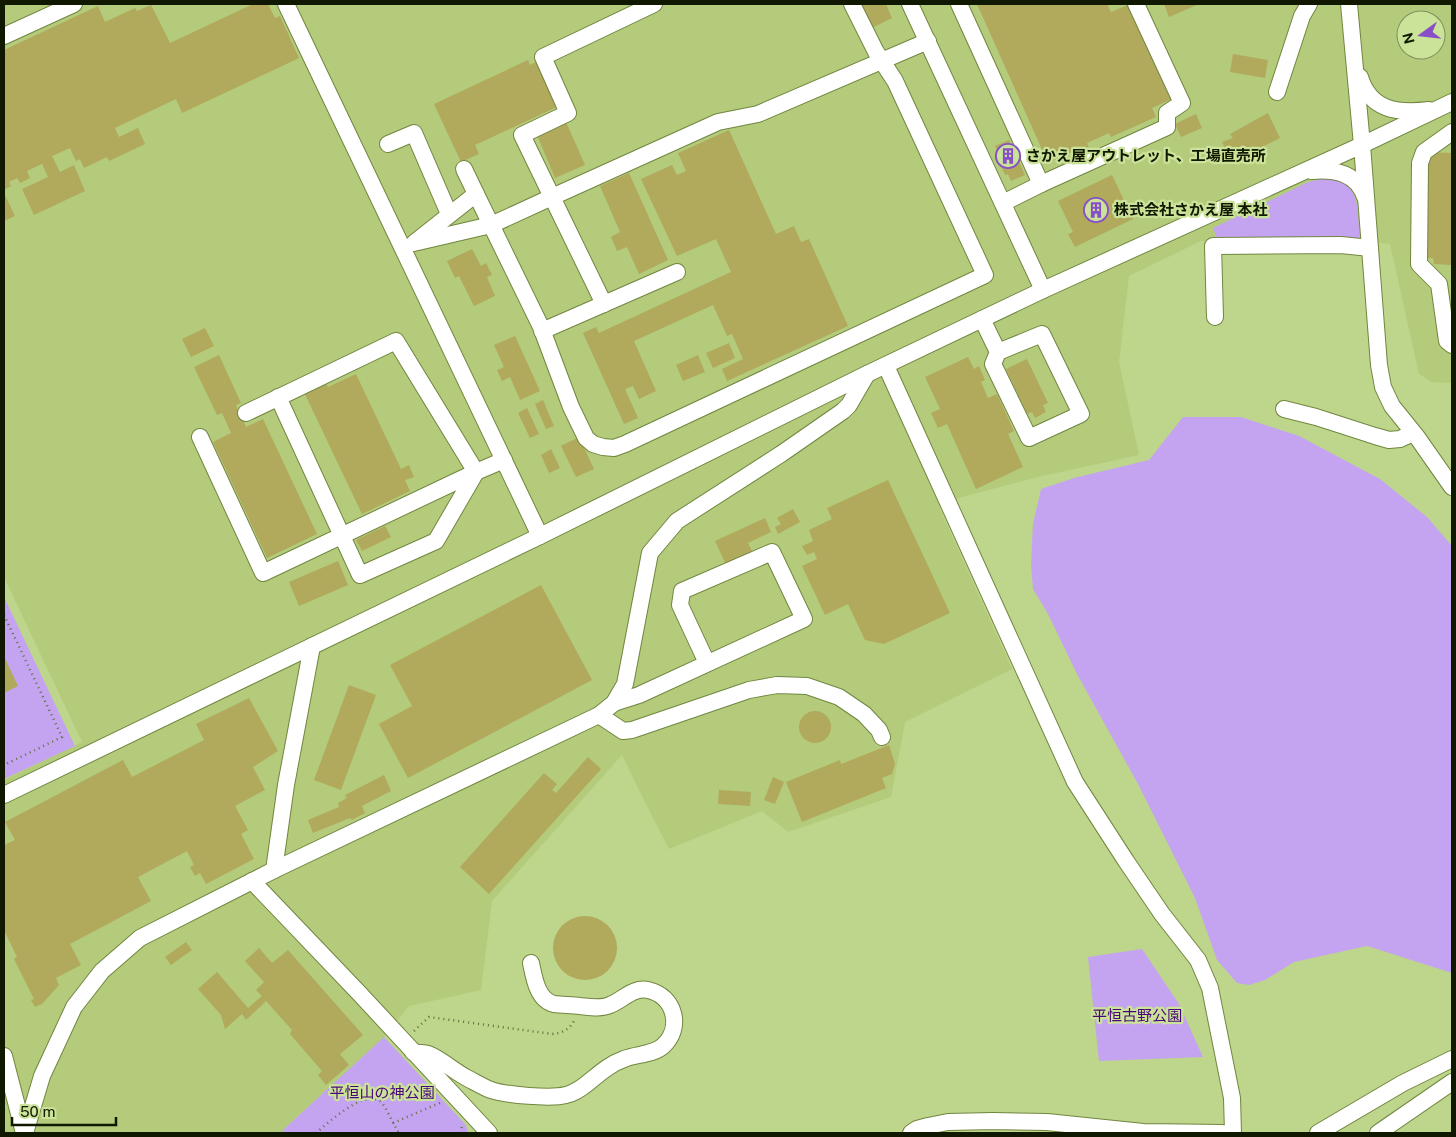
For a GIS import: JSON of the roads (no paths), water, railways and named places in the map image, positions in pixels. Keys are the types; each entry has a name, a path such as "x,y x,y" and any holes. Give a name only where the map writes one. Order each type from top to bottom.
{"street":[{"path":"4,36 74,4"},
{"path":"286,4 408,245 540,536"},
{"path":"604,304 522,135 568,113 543,57 654,4"},
{"path":"464,169 542,330 571,407 586,438 593,444 603,447 614,448 625,444 985,275 895,80 882,61 852,4"},
{"path":"910,4 1043,290"},
{"path":"959,4 1041,184"},
{"path":"1003,203 1167,127 1166,113 1182,103 1136,4"},
{"path":"1277,92 1302,16 1309,4"},
{"path":"1349,4 1379,365 1383,387 1392,406 1452,487"},
{"path":"408,245 491,224 718,122 758,114 928,41"},
{"path":"1354,58 1362,85 1375,102 1385,107 1408,111 1446,106"},
{"path":"4,795 540,536 867,374 1043,290 1446,106"},
{"path":"388,144 414,132 449,214"},
{"path":"1452,132 1424,152 1420,163 1419,264 1439,284 1447,341 1452,345"},
{"path":"1304,172 1332,171 1345,174 1362,187 1366,199"},
{"path":"408,245 476,194"},
{"path":"1215,317 1213,246 1341,245 1370,248"},
{"path":"542,330 677,272"},
{"path":"982,320 998,352 993,364 1029,438 1081,414 1042,334 998,352"},
{"path":"246,413 396,341 476,472"},
{"path":"886,366 1075,782 1162,914 1198,960 1212,997 1232,1098 1233,1133"},
{"path":"24,1133 42,1076 74,1007 102,970 140,938 274,870 600,715 614,703 625,684 650,553 677,521 781,454 843,411 849,405 867,374"},
{"path":"278,397 360,576 436,541 476,472"},
{"path":"1284,409 1389,440 1413,433"},
{"path":"200,437 263,573 504,460"},
{"path":"614,703 638,695 804,619 772,552 682,591 680,605 707,663"},
{"path":"274,870 286,785 312,646"},
{"path":"600,715 623,731 632,730 748,690 777,685 806,686 839,697 864,714 879,730 882,737"},
{"path":"252,881 489,1133"},
{"path":"408,1046 429,1054 466,1078 492,1090 554,1097 568,1094 583,1087 612,1064 662,1047 671,1036 675,1027 672,1010 666,1000 648,990 636,991 608,1006 577,1006 552,1003 544,998 538,988 531,963"},
{"path":"4,1056 24,1133"},
{"path":"1318,1133 1403,1083 1452,1059"},
{"path":"1378,1133 1452,1082"},
{"path":"911,1133 917,1129 948,1122 993,1120 1047,1122 1094,1130 1222,1133"}],"place":[{"name":"さかえ屋アウトレット、工場直売所","path":"1008,156"},
{"name":"株式会社さかえ屋 本社","path":"1096,210"}],"park label":[{"name":"平恒古野公園","path":"1137,1016"},
{"name":"平恒山の神公園","path":"382,1093"}]}
